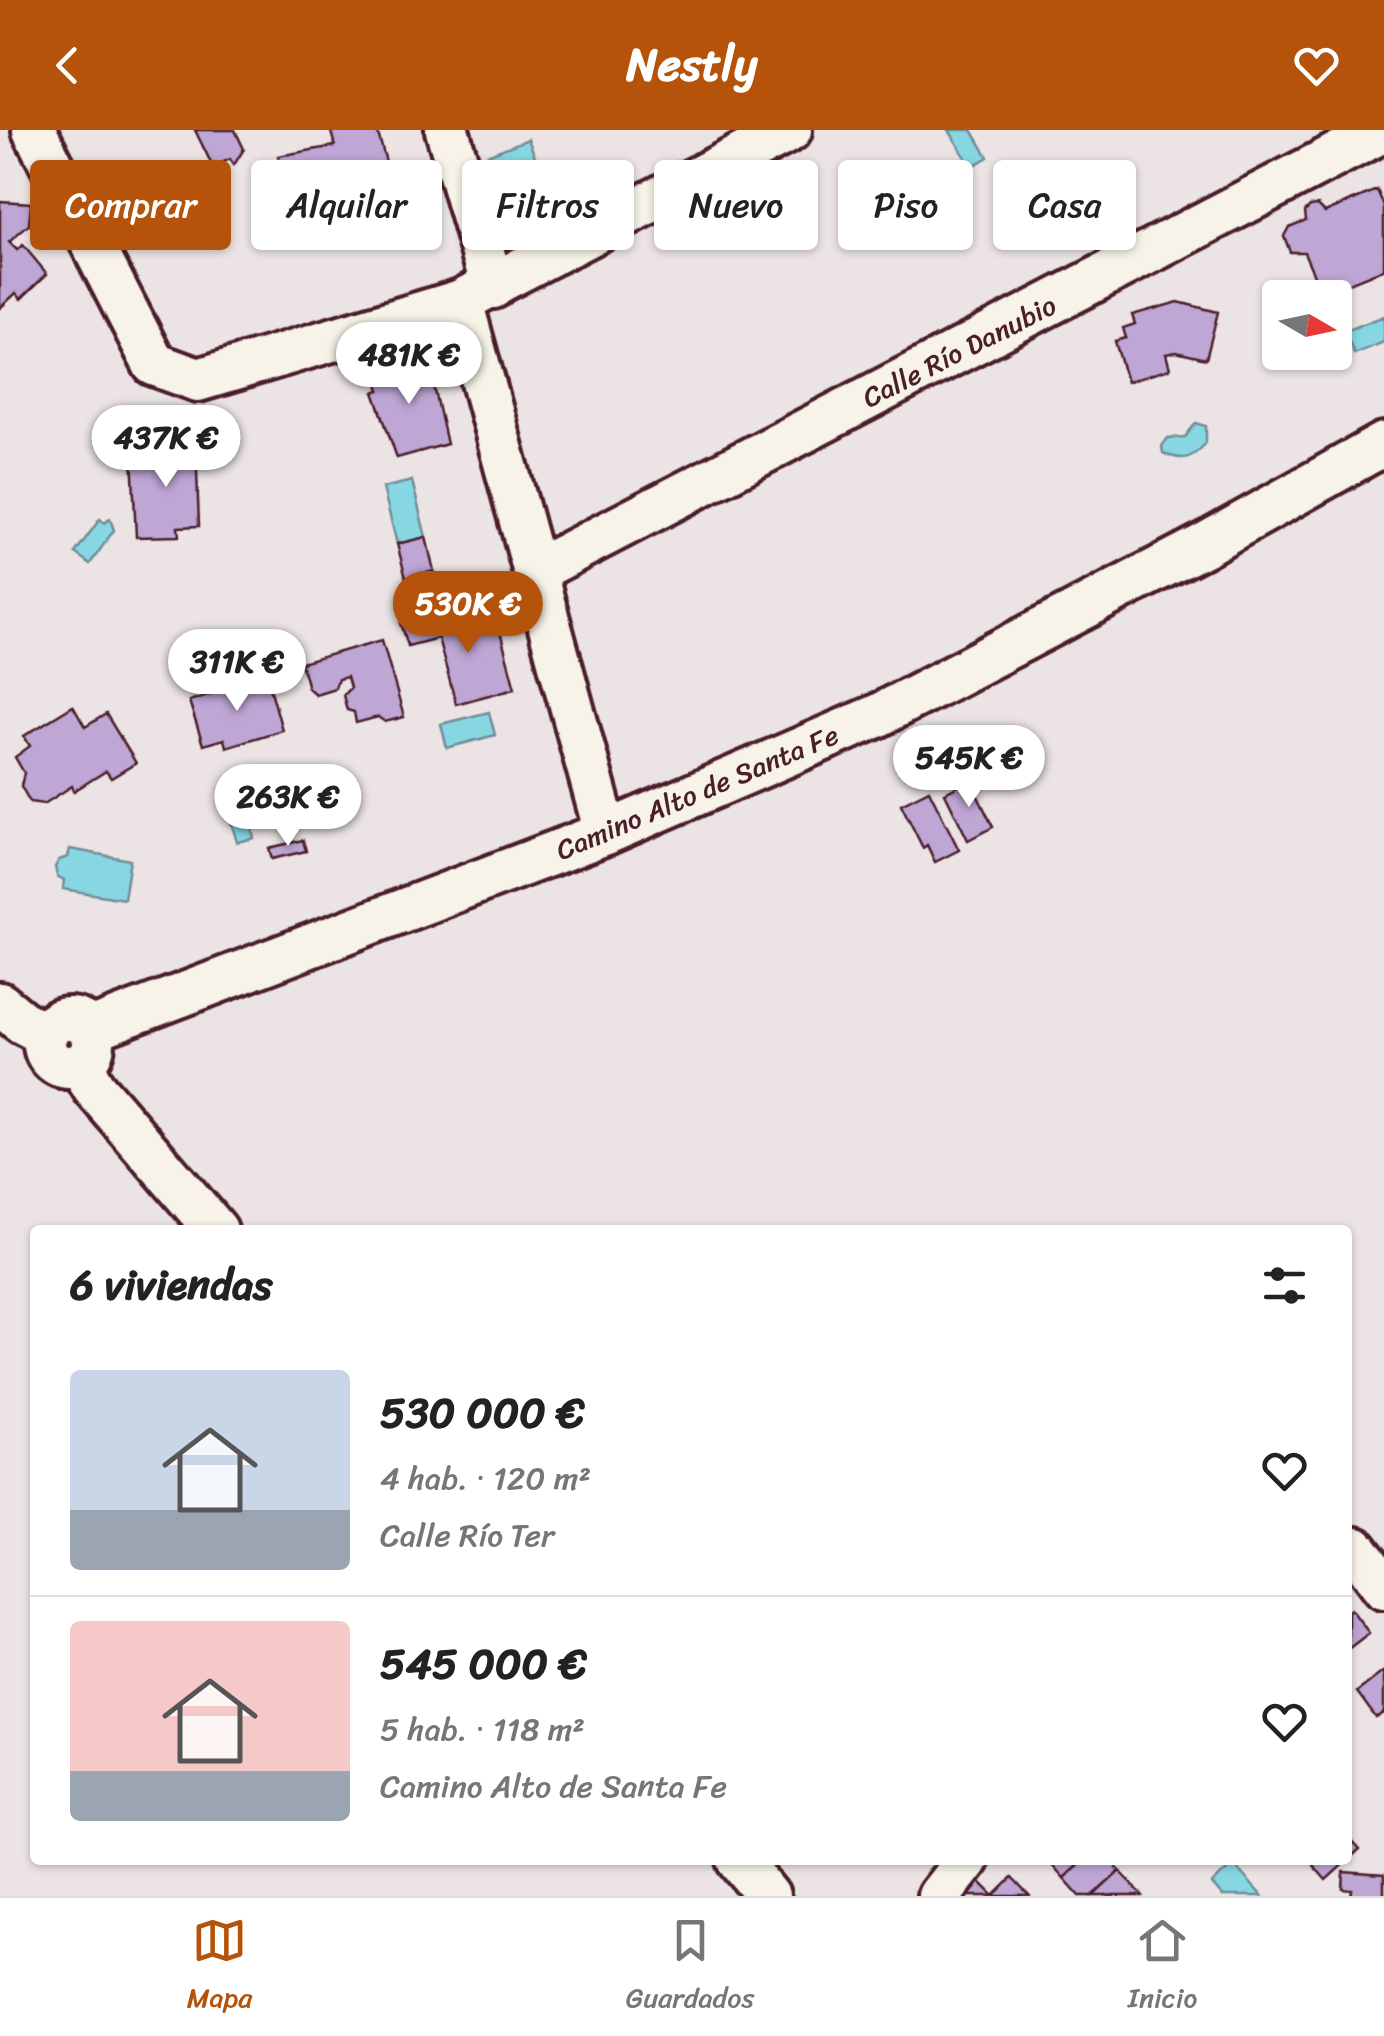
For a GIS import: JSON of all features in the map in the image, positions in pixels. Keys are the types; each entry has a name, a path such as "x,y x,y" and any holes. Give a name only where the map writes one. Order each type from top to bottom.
{"street":[{"path":"34,130 154,364 198,380 477,294 790,130"},
{"path":"447,130 535,571 606,833"},
{"name":"Calle Río Danubio","path":"535,571 1384,130"},
{"name":"Camino Alto de Santa Fe","path":"85,1048 878,716 1204,546 1384,444"},
{"path":"0,1004 22,1022 46,1034 46,1051 56,1064 72,1067 85,1048"},
{"path":"85,1048 94,1088 212,1225"},
{"path":"1362,1546 1384,1588"},
{"path":"742,1865 768,1896"},
{"path":"939,1896 962,1865"}],"water":[{"path":"949,130 972,130 988,157 973,166 973,160 967,160"},
{"path":"528,139 536,159 489,160 487,155"},
{"path":"1384,316 1384,342 1354,354 1352,328"},
{"path":"1196,423 1206,426 1206,443 1201,448 1182,458 1163,453 1162,446 1168,438 1185,437"},
{"path":"412,481 426,537 397,544 383,488"},
{"path":"100,519 104,523 110,519 114,530 90,564 75,553"},
{"path":"489,712 495,735 447,748 441,724"},
{"path":"244,800 254,838 237,842 226,805"},
{"path":"70,849 130,860 124,899 63,889 64,880 57,876 55,867 59,860 68,857"},
{"path":"1234,1865 1262,1896 1222,1896 1212,1884"}],"building":[{"path":"195,130 235,130 244,149 234,165 230,159 210,160"},
{"path":"377,130 385,160 279,160 278,156 335,146 331,132"},
{"path":"1377,190 1384,206 1384,269 1352,282 1316,280 1304,252 1290,252 1284,236 1289,227 1306,220 1305,211 1310,206 1318,205 1325,212"},
{"path":"0,201 30,203 29,225 9,242 17,250 23,245 47,274 21,299 16,293 0,308"},
{"path":"1178,302 1218,312 1206,359 1176,352 1166,354 1170,369 1127,382 1115,341 1126,338 1123,328 1135,324 1132,315"},
{"path":"409,357 412,369 429,364 447,444 397,458 374,392 380,390 373,367"},
{"path":"196,443 199,526 178,527 179,536 136,537 132,455 151,455 151,444"},
{"path":"426,537 434,571 406,578 397,544"},
{"path":"430,614 436,633 496,617 515,688 456,704 438,638 408,646 401,623"},
{"path":"382,640 404,717 385,722 378,717 356,723 343,695 350,688 347,677 338,679 335,688 315,694 308,688 301,663"},
{"path":"267,676 282,730 226,747 224,739 203,745 189,701"},
{"path":"73,706 85,727 106,714 136,763 111,778 106,771 74,791 72,786 44,804 30,802 21,786 24,773 15,757 30,746 24,736"},
{"path":"970,780 993,827 968,840 945,793"},
{"path":"929,790 959,850 935,862 927,845 923,848 901,804"},
{"path":"303,840 306,851 272,859 269,848"},
{"path":"1352,1610 1369,1633 1352,1646"},
{"path":"1384,1671 1384,1713 1376,1718 1357,1692"},
{"path":"1052,1865 1078,1865 1064,1878"},
{"path":"1078,1865 1115,1865 1120,1871 1093,1896 1080,1896 1064,1878"},
{"path":"1313,1865 1342,1865 1326,1880"},
{"path":"1120,1871 1143,1896 1093,1896"},
{"path":"1344,1872 1384,1875 1384,1895 1351,1896 1352,1890 1343,1889"},
{"path":"1012,1878 1029,1896 994,1896"},
{"path":"977,1879 994,1896 961,1896"}]}
